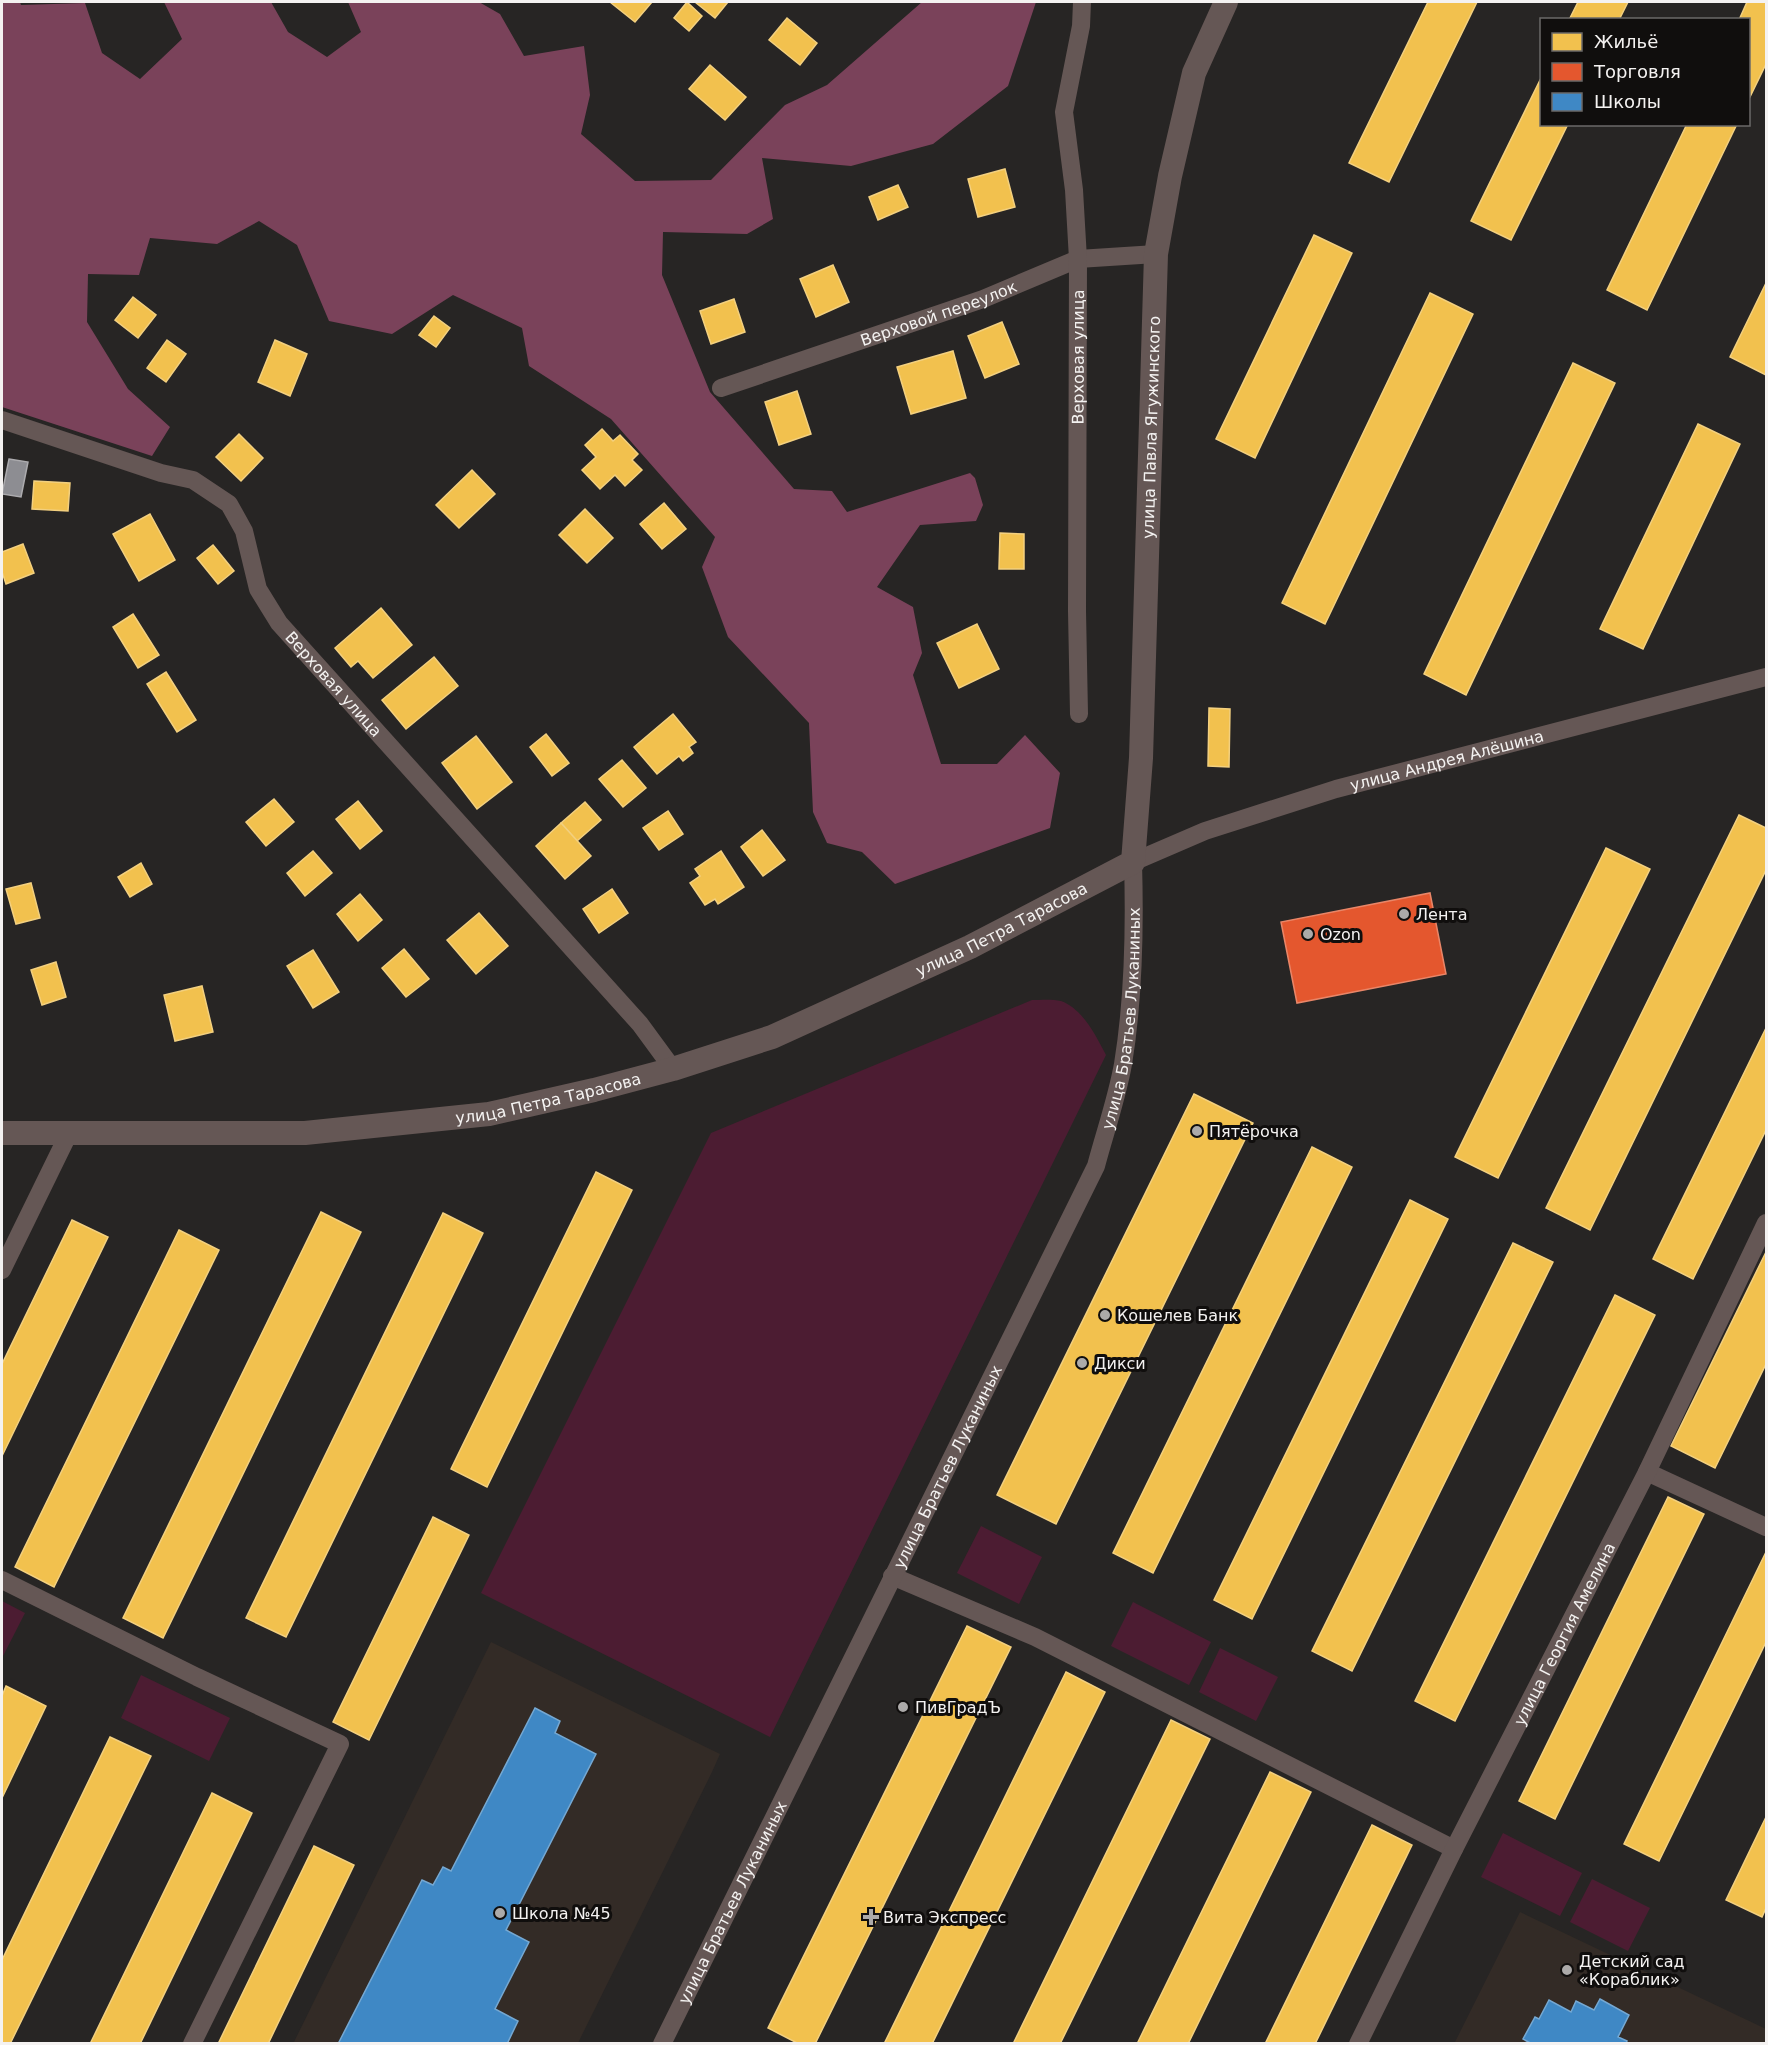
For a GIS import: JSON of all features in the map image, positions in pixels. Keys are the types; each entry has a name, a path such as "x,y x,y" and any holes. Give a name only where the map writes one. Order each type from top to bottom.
{"street":[{"name":"Верховая улица","path":"1079,714 1078,260 1074,190 1064,112 1081,26 1082,2"},
{"name":"улица Павла Ягужинского","path":"1133,862 1141,758 1156,254 1170,176 1194,73 1226,2"},
{"name":"Верховой переулок","path":"720,388 983,299 1078,260 1156,254"},
{"name":"Верховая улица","path":"2,420 161,473 194,480 229,504 244,531 258,589 279,623 640,1024 673,1069"},
{"name":"улица Андрея Алёшина","path":"1133,862 1204,831 1336,789 1767,677"},
{"name":"улица Петра Тарасова","path":"68,1135 305,1133 489,1114 594,1090 673,1069 772,1037 970,947 1133,862"},
{"name":"улица Братьев Луканиных","path":"662,2043 782,1805 892,1576 1096,1166 1123,1065 1133,970 1135,924 1133,862"},
{"path":"2,1134 68,1135 2,1270"},
{"name":"улица Георгия Амелина","path":"1358,2043 1454,1849 1647,1473 1767,1223"},
{"path":"1647,1473 1767,1527"},
{"path":"892,1576 1035,1637 1454,1849"},
{"path":"2,1580 197,1677 340,1744 192,2043"}],"shaded area":[{"path":"2,2 20,2 21,5 85,3 102,53 140,79 182,39 164,2 271,2 288,32 327,57 361,32 348,2 479,2 500,14 524,56 584,46 590,95 581,134 635,181 711,180 785,105 827,85 922,2 1036,2 1008,86 933,144 851,166 762,158 773,219 747,234 663,232 662,275 710,392 794,489 832,491 847,512 970,473 975,478 983,505 976,521 920,525 877,587 913,607 922,653 913,675 941,764 997,764 1025,735 1060,773 1050,828 895,884 862,852 827,843 813,812 809,723 728,637 702,567 715,537 611,419 529,366 522,328 453,295 392,334 329,321 297,245 259,221 217,244 150,238 139,275 88,274 87,322 128,389 170,427 152,456 2,407"},
{"path":"1032,1000 1058,1000 1076,1010 1088,1024 1106,1055 770,1737 481,1593 711,1133"},
{"path":"981,1526 1042,1557 1019,1604 957,1573"},
{"path":"2,1601 25,1613 2,1658"},
{"path":"1133,1602 1211,1642 1189,1685 1111,1646"},
{"name":"Школа №45","path":"491,1642 720,1754 712,1772 578,2043 293,2044"},
{"path":"1220,1648 1278,1677 1256,1721 1199,1692"},
{"path":"141,1675 230,1718 209,1761 121,1718"},
{"path":"1503,1833 1582,1873 1560,1916 1481,1877"},
{"path":"1592,1879 1650,1908 1628,1951 1570,1922"},
{"name":"Детский сад «Кораблик»","path":"1520,1912 1766,2029 1766,2044 1454,2044"}],"building: Жильё":[{"path":"610,2 652,2 635,22"},
{"path":"687,2 702,16 689,31 674,18"},
{"path":"695,2 728,2 715,18"},
{"path":"1428,2 1477,2 1389,182 1349,163"},
{"path":"1578,2 1628,2 1620,18 1570,18"},
{"path":"1747,2 1766,2 1766,64 1750,97 1750,18 1740,18"},
{"path":"787,18 817,43 800,65 769,40"},
{"path":"710,65 746,97 725,120 689,89"},
{"path":"1540,80 1540,126 1567,126 1511,240 1471,221"},
{"path":"1686,126 1736,126 1647,310 1607,290"},
{"path":"1005,169 1015,207 978,217 968,179"},
{"path":"898,185 908,207 878,220 869,197"},
{"path":"1314,235 1352,253 1255,458 1216,439"},
{"path":"833,265 849,302 816,317 800,279"},
{"path":"1766,283 1766,375 1730,357"},
{"path":"1430,293 1473,314 1325,624 1282,603"},
{"path":"133,297 156,315 138,338 115,320"},
{"path":"734,299 745,332 711,344 700,311"},
{"path":"434,316 450,328 436,347 419,335"},
{"path":"1002,322 1019,364 985,378 968,336"},
{"path":"167,340 186,354 166,382 147,368"},
{"path":"275,340 307,354 290,396 258,382"},
{"path":"953,351 966,398 911,414 897,367"},
{"path":"1573,363 1615,383 1466,695 1424,674"},
{"path":"797,391 811,434 779,445 765,402"},
{"path":"1698,424 1740,444 1643,649 1600,629"},
{"path":"602,429 613,441 620,435 638,454 632,460 642,470 625,486 615,475 600,489 582,470 596,457 585,445"},
{"path":"239,434 263,458 241,481 216,457"},
{"path":"472,470 495,494 459,528 436,505"},
{"path":"34,481 70,483 68,511 32,509"},
{"path":"664,503 686,529 662,549 640,524"},
{"path":"585,509 613,538 587,563 559,535"},
{"path":"150,514 175,560 139,581 113,534"},
{"path":"1000,533 1024,534 1024,569 999,569"},
{"path":"23,544 34,573 6,584 2,572 2,552"},
{"path":"213,545 234,571 218,584 197,558"},
{"path":"381,608 412,645 373,678 358,661 351,667 335,648"},
{"path":"133,614 159,655 138,668 113,627"},
{"path":"977,624 999,669 959,688 937,643"},
{"path":"434,657 458,686 406,729 382,700"},
{"path":"166,672 196,720 177,732 147,684"},
{"path":"1209,708 1230,709 1229,767 1208,766"},
{"path":"673,714 696,742 689,747 693,753 683,761 679,756 657,774 634,747"},
{"path":"546,734 569,763 552,776 530,747"},
{"path":"476,736 512,782 477,809 442,763"},
{"path":"622,760 646,788 623,807 599,779"},
{"path":"274,799 294,822 266,846 246,822"},
{"path":"358,801 382,831 360,849 336,819"},
{"path":"585,802 601,820 577,841 561,823"},
{"path":"668,811 683,834 659,850 643,828"},
{"path":"1739,815 1766,828 1766,870 1590,1230 1546,1208"},
{"path":"561,823 591,856 565,879 536,846"},
{"path":"762,830 785,860 763,876 741,847"},
{"path":"1606,848 1650,869 1498,1178 1455,1157"},
{"path":"313,851 332,873 305,896 287,873"},
{"path":"721,851 744,887 718,904 715,899 705,905 690,883 700,876 695,869"},
{"path":"141,863 152,884 130,897 118,877"},
{"path":"31,883 40,918 16,924 6,889"},
{"path":"612,889 628,913 599,933 583,909"},
{"path":"360,894 382,920 358,941 337,914"},
{"path":"479,913 508,946 476,974 447,940"},
{"path":"404,949 429,979 406,997 382,968"},
{"path":"313,950 339,992 313,1008 287,966"},
{"path":"56,962 66,997 42,1005 31,970"},
{"path":"202,986 213,1032 175,1041 164,995"},
{"path":"1766,1028 1766,1130 1693,1279 1653,1259"},
{"path":"1194,1094 1253,1123 1056,1524 997,1495"},
{"path":"1312,1147 1352,1167 1153,1573 1113,1553"},
{"path":"596,1172 632,1190 487,1487 451,1469"},
{"path":"1410,1200 1448,1219 1252,1619 1214,1600"},
{"path":"321,1212 361,1232 163,1638 123,1618"},
{"path":"443,1213 483,1233 286,1637 246,1618"},
{"path":"72,1220 108,1237 2,1456 2,1364"},
{"path":"179,1230 219,1250 54,1587 15,1567"},
{"path":"1513,1243 1553,1262 1352,1671 1312,1651"},
{"path":"1766,1252 1766,1364 1715,1468 1671,1446"},
{"path":"1615,1295 1655,1315 1455,1721 1415,1701"},
{"path":"1668,1497 1704,1514 1555,1819 1519,1801"},
{"path":"433,1517 469,1535 369,1740 333,1722"},
{"path":"1766,1552 1766,1642 1659,1861 1624,1844"},
{"path":"967,1626 1011,1647 815,2044 799,2044 768,2028"},
{"path":"1066,1672 1105,1692 932,2044 884,2044"},
{"path":"6,1686 46,1706 2,1798 2,1696"},
{"path":"1171,1720 1210,1739 1060,2044 1013,2044"},
{"path":"110,1737 151,1756 10,2044 2,2044 2,1960"},
{"path":"1270,1772 1311,1792 1188,2044 1137,2044"},
{"path":"212,1793 252,1813 140,2044 90,2044"},
{"path":"1766,1817 1766,1908 1762,1917 1726,1900"},
{"path":"1372,1825 1412,1845 1315,2044 1265,2044"},
{"path":"314,1846 354,1865 268,2044 218,2044"}],"building: Торговля":[{"path":"1430,893 1446,974 1297,1003 1281,922"}],"building: Школы":[{"path":"535,1708 560,1721 555,1733 596,1754 506,1930 529,1942 495,2009 518,2021 507,2044 338,2044 422,1880 433,1885 443,1867 451,1871"},
{"path":"1600,1999 1629,2015 1618,2037 1627,2041 1626,2044 1532,2044 1523,2039 1535,2017 1539,2019 1549,2000 1571,2012 1576,2001 1594,2010"}],"building: Промзона":[{"path":"9,459 28,462 21,497 2,494"}],"place":[{"name":"Лента","path":"1404,914"},
{"name":"Ozon","path":"1308,934"},
{"name":"Пятёрочка","path":"1197,1131"},
{"name":"Кошелев Банк","path":"1105,1315"},
{"name":"Дикси","path":"1082,1363"},
{"name":"ПивГрадЪ","path":"903,1707"},
{"name":"Школа №45","path":"500,1913"},
{"name":"Вита Экспресс","path":"871,1917"},
{"name":"Детский сад «Кораблик»","path":"1567,1970"}]}
